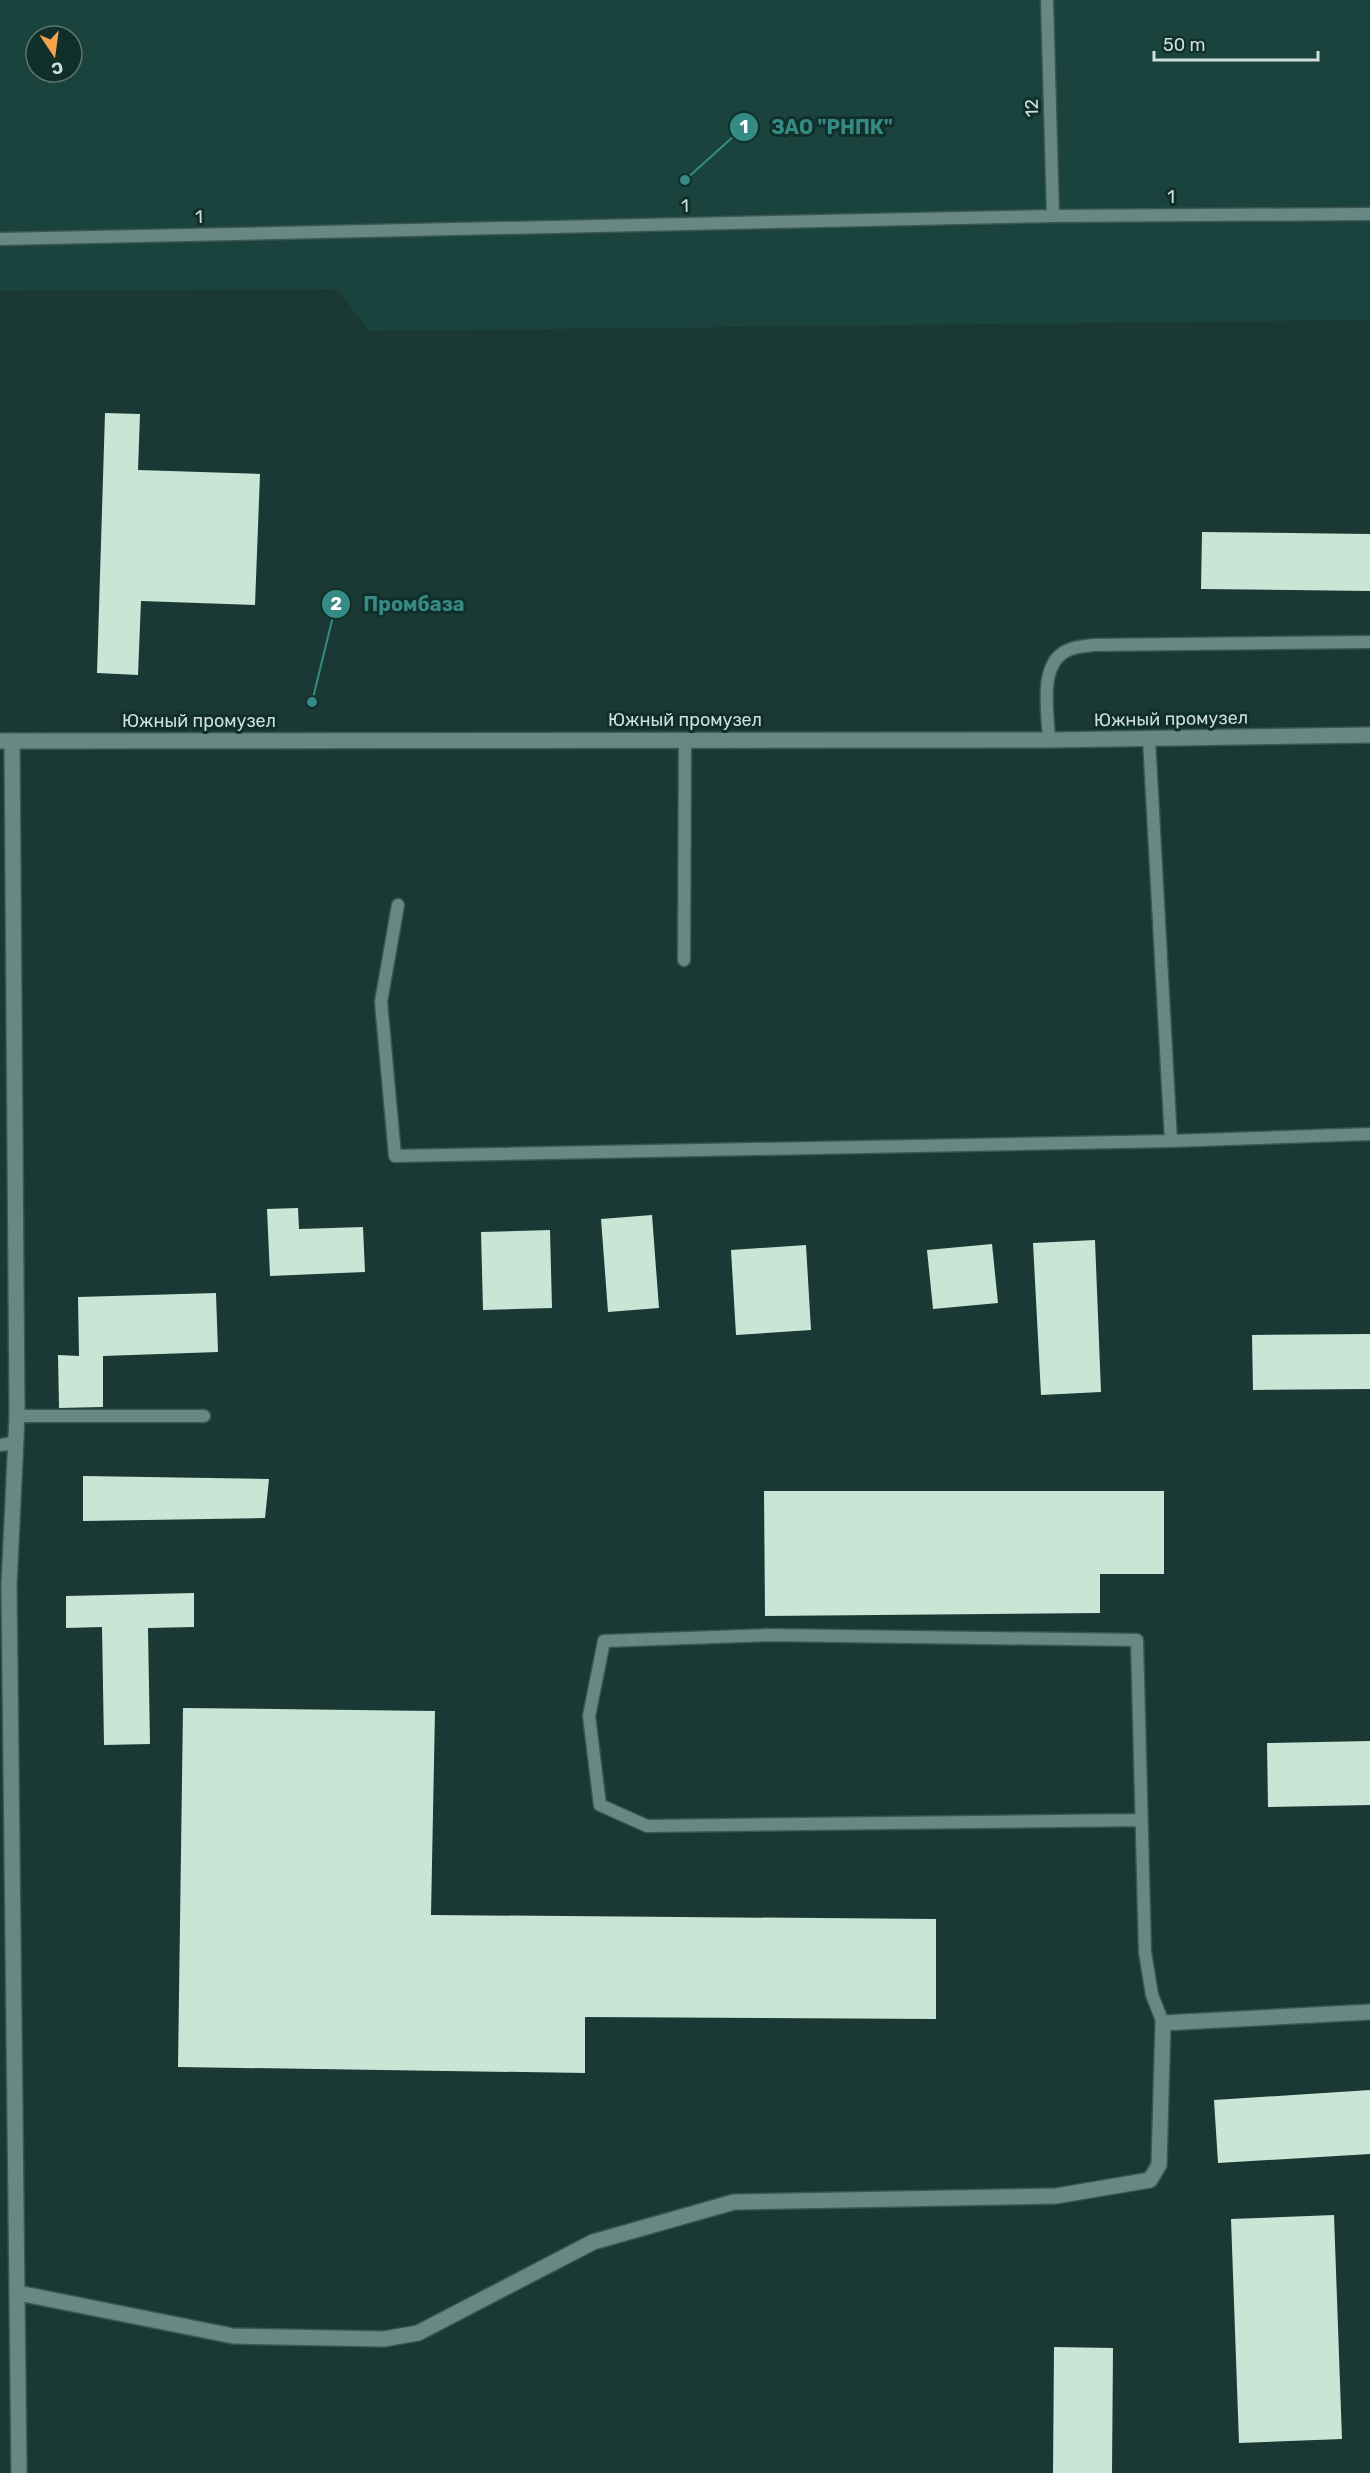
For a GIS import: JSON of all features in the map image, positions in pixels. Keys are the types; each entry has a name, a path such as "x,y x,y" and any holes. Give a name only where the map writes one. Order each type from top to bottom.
{"street":[{"name":"Южный промузел","path":"6,741 1049,740 1370,735"},
{"path":"6,741 17,1416 7,1444 4,1586 6,1877 18,2293 19,2473"},
{"path":"18,2293 233,2336 384,2339 418,2333 593,2242 734,2202 1056,2196 1150,2180 1159,2166 1163,2023 1370,2012"}],"lane":[{"name":"12","path":"1047,0 1053,216"},
{"name":"1","path":"0,239 1053,216 1370,214"},
{"path":"1049,740 1049,670 1056,658 1070,649 1094,645 1370,642"},
{"path":"1149,739 1171,1141"},
{"path":"684,960 685,740"},
{"path":"398,905 381,1002 395,1156 1171,1141 1370,1134"},
{"path":"17,1416 204,1416"},
{"path":"1140,1820 647,1826 600,1805 589,1716 604,1641 768,1635 1137,1640 1145,1952 1152,1995 1163,2023"}],"shaded area":[{"path":"0,0 1370,0 1370,320 369,331 337,289 0,291"}],"building":[{"path":"105,413 140,414 138,470 260,474 255,605 141,601 138,675 97,673"},
{"path":"1202,532 1370,534 1370,591 1201,589"},
{"path":"298,1208 299,1229 363,1227 365,1272 270,1276 267,1209"},
{"path":"652,1215 659,1308 608,1312 601,1219"},
{"path":"550,1230 552,1308 483,1310 481,1232"},
{"path":"1095,1240 1101,1392 1041,1395 1033,1243"},
{"path":"992,1244 998,1303 933,1309 927,1250"},
{"path":"806,1245 811,1330 736,1335 731,1250"},
{"path":"216,1293 218,1352 103,1356 103,1407 59,1408 58,1355 79,1356 78,1297"},
{"path":"1370,1334 1370,1389 1253,1390 1252,1335"},
{"path":"83,1476 269,1479 265,1518 83,1521"},
{"path":"764,1491 1164,1491 1164,1574 1100,1574 1100,1613 765,1616"},
{"path":"194,1593 194,1627 148,1628 150,1744 104,1745 102,1627 66,1628 66,1596"},
{"path":"183,1708 435,1711 431,1915 936,1919 936,2019 585,2017 585,2073 178,2067"},
{"path":"1370,1741 1370,1805 1268,1807 1267,1743"},
{"path":"1370,2090 1370,2154 1218,2163 1214,2100"},
{"path":"1334,2215 1342,2439 1239,2443 1231,2219"},
{"path":"1054,2347 1113,2348 1112,2473 1053,2473"}],"place":[{"name":"ЗАО \"РНПК\"","path":"685,180"},
{"name":"Промбаза","path":"312,702"}]}
